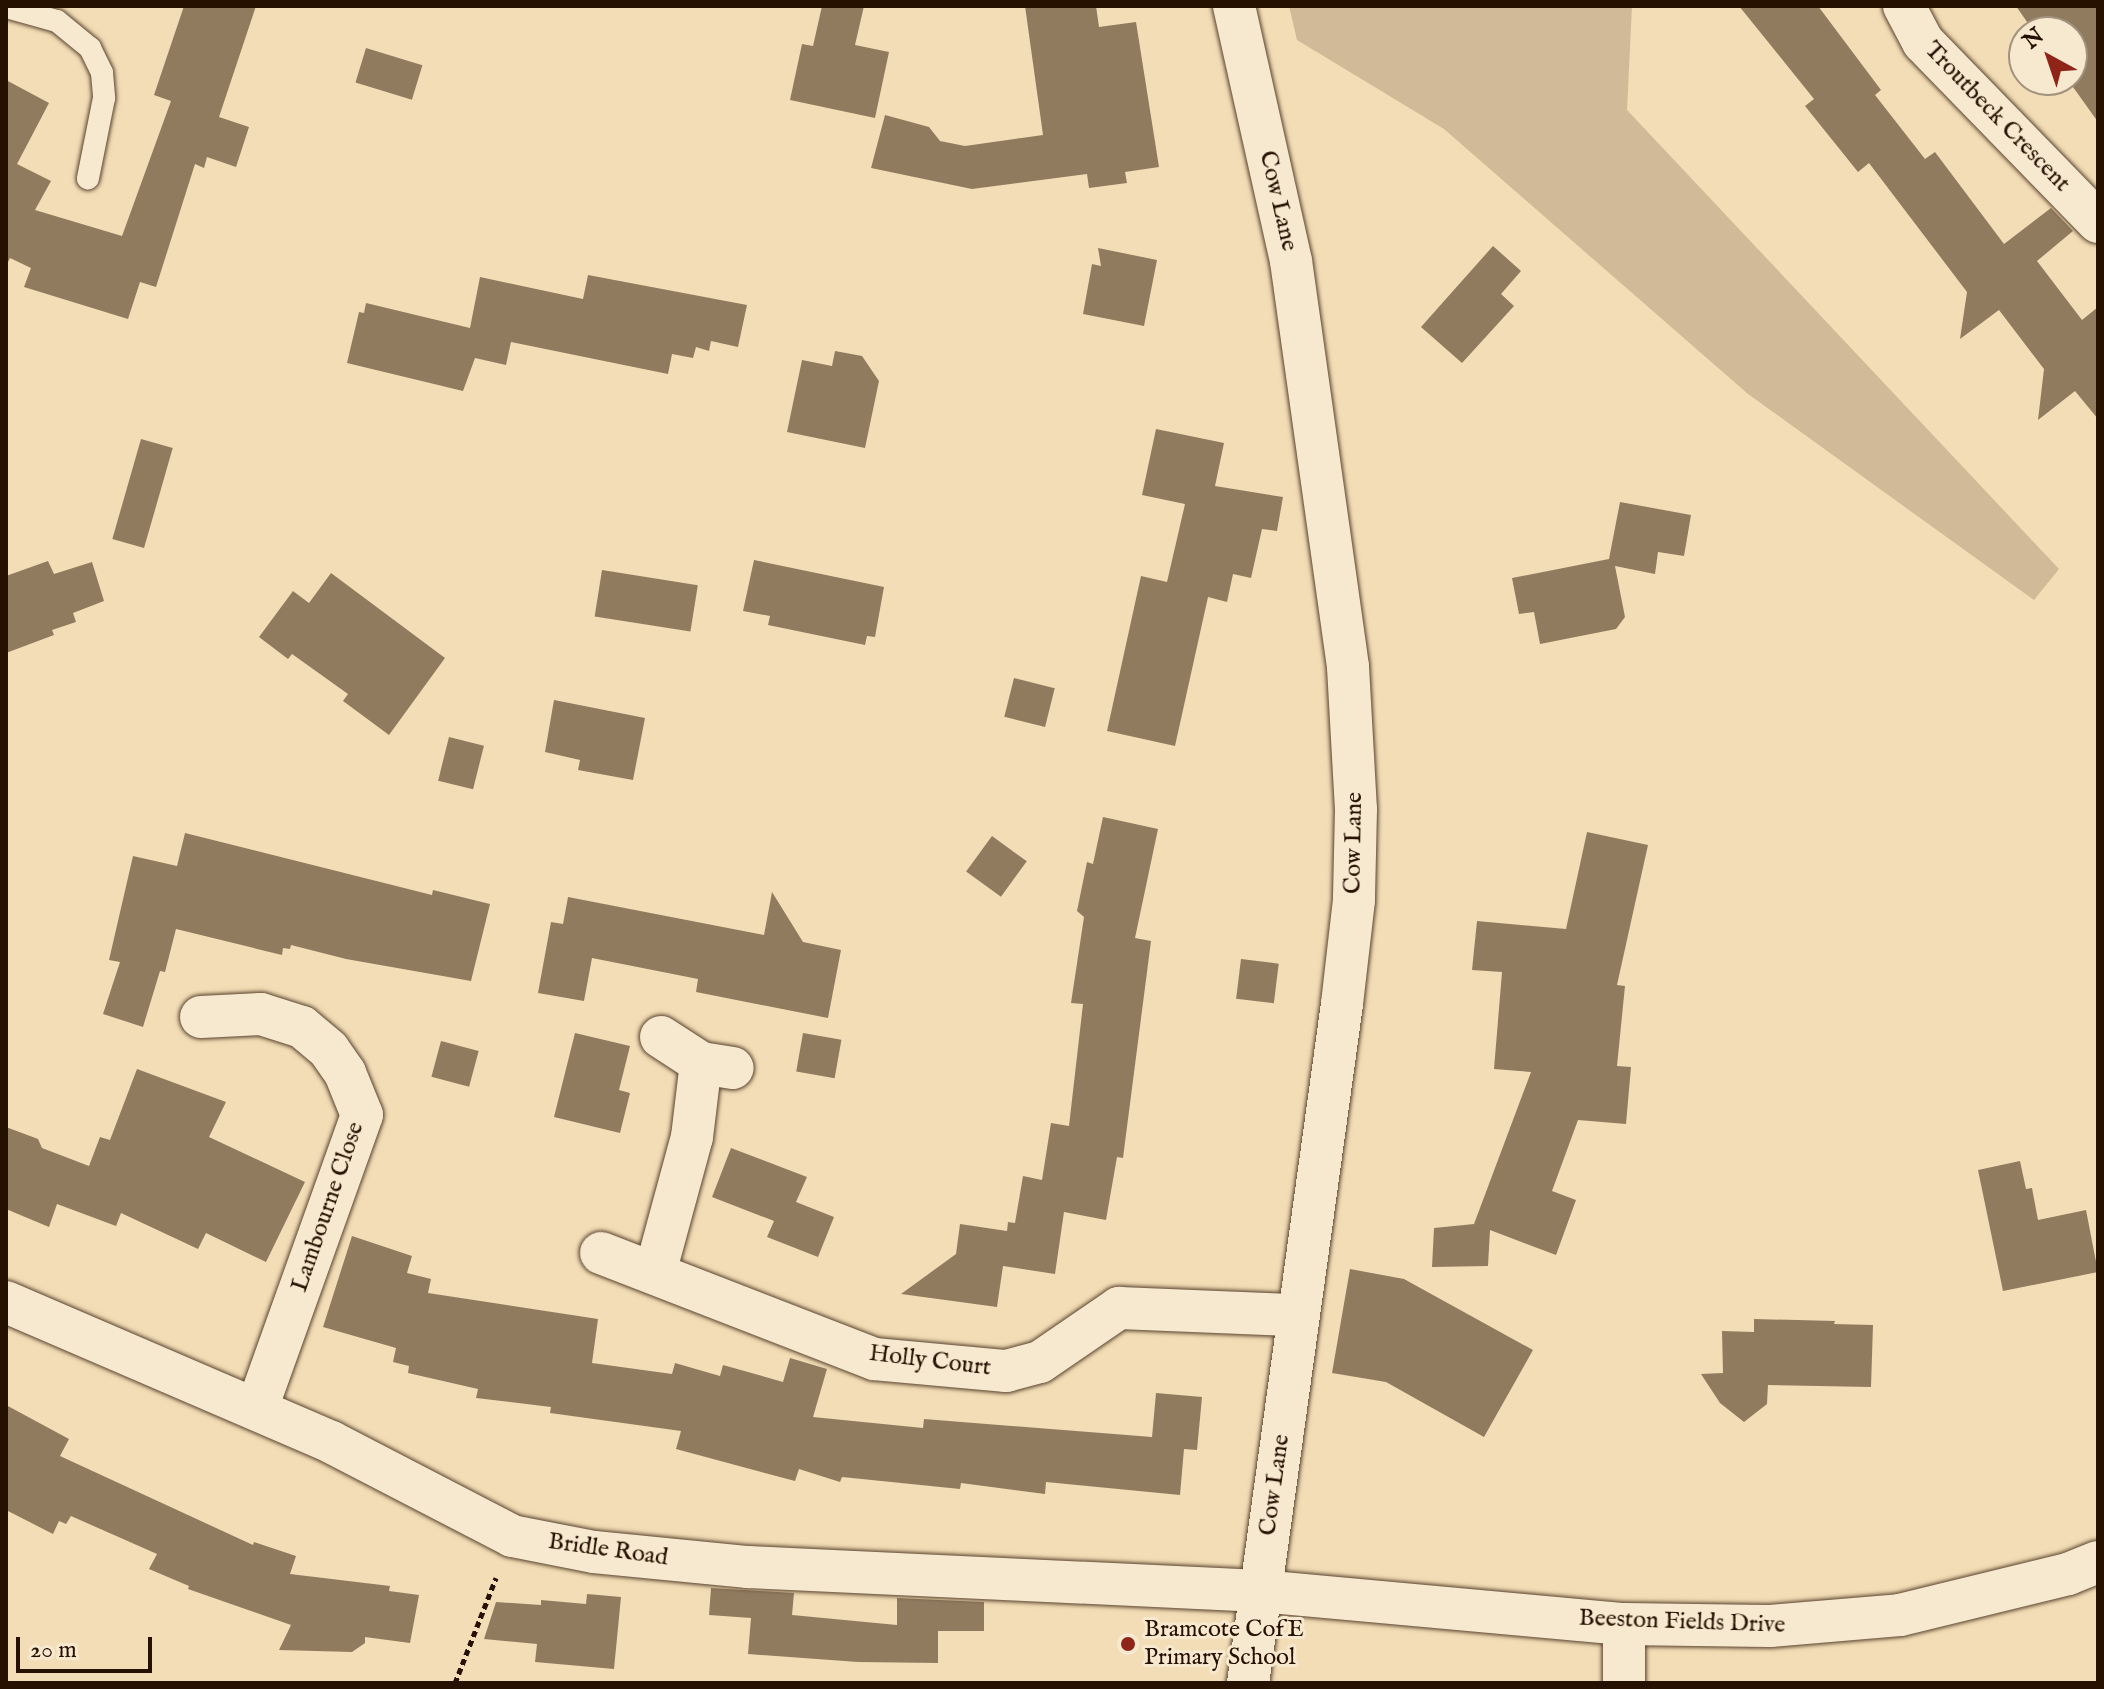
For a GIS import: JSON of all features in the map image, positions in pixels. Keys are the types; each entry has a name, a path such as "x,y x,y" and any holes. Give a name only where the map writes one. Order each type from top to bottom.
{"street":[{"name":"Cow Lane","path":"1234,6 1291,261 1348,667 1356,809 1354,900 1248,1683"},
{"name":"Troutbeck Crescent","path":"1904,6 1923,42 2098,222"},
{"name":"Lambourne Close","path":"201,1017 261,1014 302,1027 329,1050 345,1073 362,1115 257,1409"},
{"path":"655,1273 692,1137 717,1066 661,1037"},
{"name":"Holly Court","path":"601,1253 874,1359 1006,1371 1040,1362 1119,1308 1297,1315"},
{"name":"Bridle Road","path":"6,1302 331,1442 512,1536 594,1552 748,1567 1260,1591"},
{"name":"Beeston Fields Drive","path":"1260,1591 1624,1624 1795,1626 1900,1615 2068,1574 2098,1562"},
{"path":"1624,1624 1624,1683"}],"lane":[{"path":"6,7 57,21 90,48 102,73 104,98 88,178"}],"path":[{"path":"455,1683 512,1536"}],"shaded area":[{"path":"1289,6 1632,6 1627,110 2059,569 2034,600 1748,394 1444,129 1297,40"}],"building":[{"path":"184,6 256,6 219,117 249,127 236,167 207,157 204,168 195,164 156,287 140,282 128,319 24,287 31,268 10,258 6,266 6,80 49,103 17,164 51,181 35,210 122,236 171,101 154,95"},
{"path":"822,6 864,6 855,45 889,52 875,118 790,100 802,44 813,46"},
{"path":"1025,6 1096,6 1099,27 1136,22 1159,167 1125,172 1127,183 1089,188 1087,174 972,189 871,168 885,115 929,127 940,141 965,146 1043,135"},
{"path":"1739,6 1818,6 1881,90 1875,95 1925,159 1935,152 2004,244 2051,208 2073,231 2037,261 2082,320 2098,307 2098,419 2075,391 2038,420 2044,369 1999,310 1960,339 1967,292 1869,163 1858,172 1805,106 1814,99"},
{"path":"2016,6 2098,6 2098,122 2079,96 2088,96 2088,16 2023,16"},
{"path":"366,48 422,65 412,100 355,82"},
{"path":"1493,246 1521,271 1501,294 1514,306 1462,363 1421,327"},
{"path":"1098,248 1157,260 1144,326 1083,314 1092,264 1101,266"},
{"path":"588,275 747,305 738,347 711,341 709,351 696,347 693,358 672,354 668,374 511,342 506,365 475,358 463,391 347,363 359,312 364,313 366,303 470,328 480,277 583,299"},
{"path":"835,351 862,356 879,381 865,448 787,432 802,360 832,366"},
{"path":"1156,429 1224,443 1215,486 1283,497 1277,531 1262,529 1251,578 1233,574 1227,602 1208,597 1175,746 1107,731 1141,576 1167,582 1185,504 1142,495"},
{"path":"141,439 173,448 144,548 112,539"},
{"path":"1620,502 1691,515 1684,556 1658,552 1655,574 1615,566 1625,617 1616,629 1540,644 1534,612 1519,614 1512,578 1609,559"},
{"path":"754,560 884,587 875,637 867,636 865,645 768,625 770,616 743,611"},
{"path":"48,561 54,574 92,562 104,601 73,613 76,622 52,630 54,635 6,653 6,576"},
{"path":"602,570 698,585 690,632 595,616"},
{"path":"331,573 445,658 389,735 343,701 348,694 292,654 288,659 259,637 293,591 309,603"},
{"path":"1014,678 1055,688 1045,727 1004,717"},
{"path":"554,700 645,718 633,780 578,770 580,760 545,752"},
{"path":"449,737 484,746 473,789 438,781"},
{"path":"1103,817 1158,829 1135,938 1151,941 1123,1158 1117,1157 1106,1220 1064,1212 1055,1274 1003,1266 997,1307 901,1294 956,1254 960,1224 1007,1231 1008,1222 1015,1223 1023,1176 1042,1180 1051,1123 1069,1126 1083,1004 1071,1003 1084,917 1077,911 1087,862 1093,864"},
{"path":"1587,832 1648,845 1617,985 1625,986 1617,1066 1631,1067 1626,1124 1578,1120 1552,1191 1576,1200 1556,1255 1490,1230 1488,1266 1432,1267 1434,1228 1474,1224 1531,1072 1494,1069 1502,972 1472,970 1477,921 1566,929"},
{"path":"185,833 432,895 433,890 490,904 471,981 346,959 291,945 290,949 283,948 282,955 176,929 165,972 160,971 143,1027 103,1014 120,962 109,960 133,856 177,866"},
{"path":"992,836 1027,861 1001,897 966,872"},
{"path":"772,892 803,942 841,950 828,1018 696,992 698,979 592,958 584,1001 538,993 551,922 563,924 568,897 764,935"},
{"path":"1241,959 1279,964 1274,1003 1236,999"},
{"path":"575,1033 630,1046 619,1090 630,1093 620,1133 554,1117"},
{"path":"803,1033 841,1040 835,1078 796,1071"},
{"path":"441,1041 479,1051 469,1087 431,1077"},
{"path":"137,1069 226,1102 209,1137 305,1182 266,1262 206,1233 198,1249 121,1213 116,1226 57,1204 49,1227 6,1209 6,1127 38,1139 42,1148 89,1166 100,1137 110,1140"},
{"path":"731,1148 807,1177 796,1202 834,1217 818,1257 767,1237 774,1221 712,1197"},
{"path":"2020,1161 2026,1189 2032,1188 2038,1220 2086,1210 2098,1272 2003,1291 1978,1170"},
{"path":"352,1236 412,1256 407,1273 431,1279 428,1293 598,1319 592,1363 672,1374 675,1363 720,1376 723,1365 783,1382 790,1358 827,1369 813,1417 923,1428 924,1419 1152,1437 1156,1393 1202,1397 1197,1450 1184,1449 1180,1495 1046,1482 1045,1494 961,1483 960,1489 842,1477 840,1482 799,1469 795,1481 676,1449 681,1431 550,1413 551,1407 476,1398 478,1389 408,1373 409,1366 393,1362 396,1348 323,1327"},
{"path":"1350,1269 1404,1279 1533,1350 1484,1437 1386,1382 1332,1373"},
{"path":"1754,1319 1873,1325 1871,1387 1768,1385 1767,1404 1744,1422 1720,1403 1701,1374 1723,1373 1722,1331 1754,1332"},
{"path":"6,1405 69,1439 60,1456 253,1545 254,1542 296,1556 290,1574 390,1586 389,1591 419,1595 410,1643 365,1637 365,1643 352,1652 279,1650 291,1625 188,1589 189,1586 149,1569 157,1554 71,1516 66,1524 59,1521 53,1534 6,1510"},
{"path":"711,1588 794,1593 792,1615 897,1625 897,1598 984,1602 984,1631 938,1631 938,1663 858,1662 748,1654 751,1618 709,1615"},
{"path":"587,1594 621,1597 614,1669 535,1662 537,1644 484,1639 496,1602 541,1605 541,1600 586,1604"}],"place":[{"name":"Bramcote CofE Primary School","path":"1128,1644"}]}
